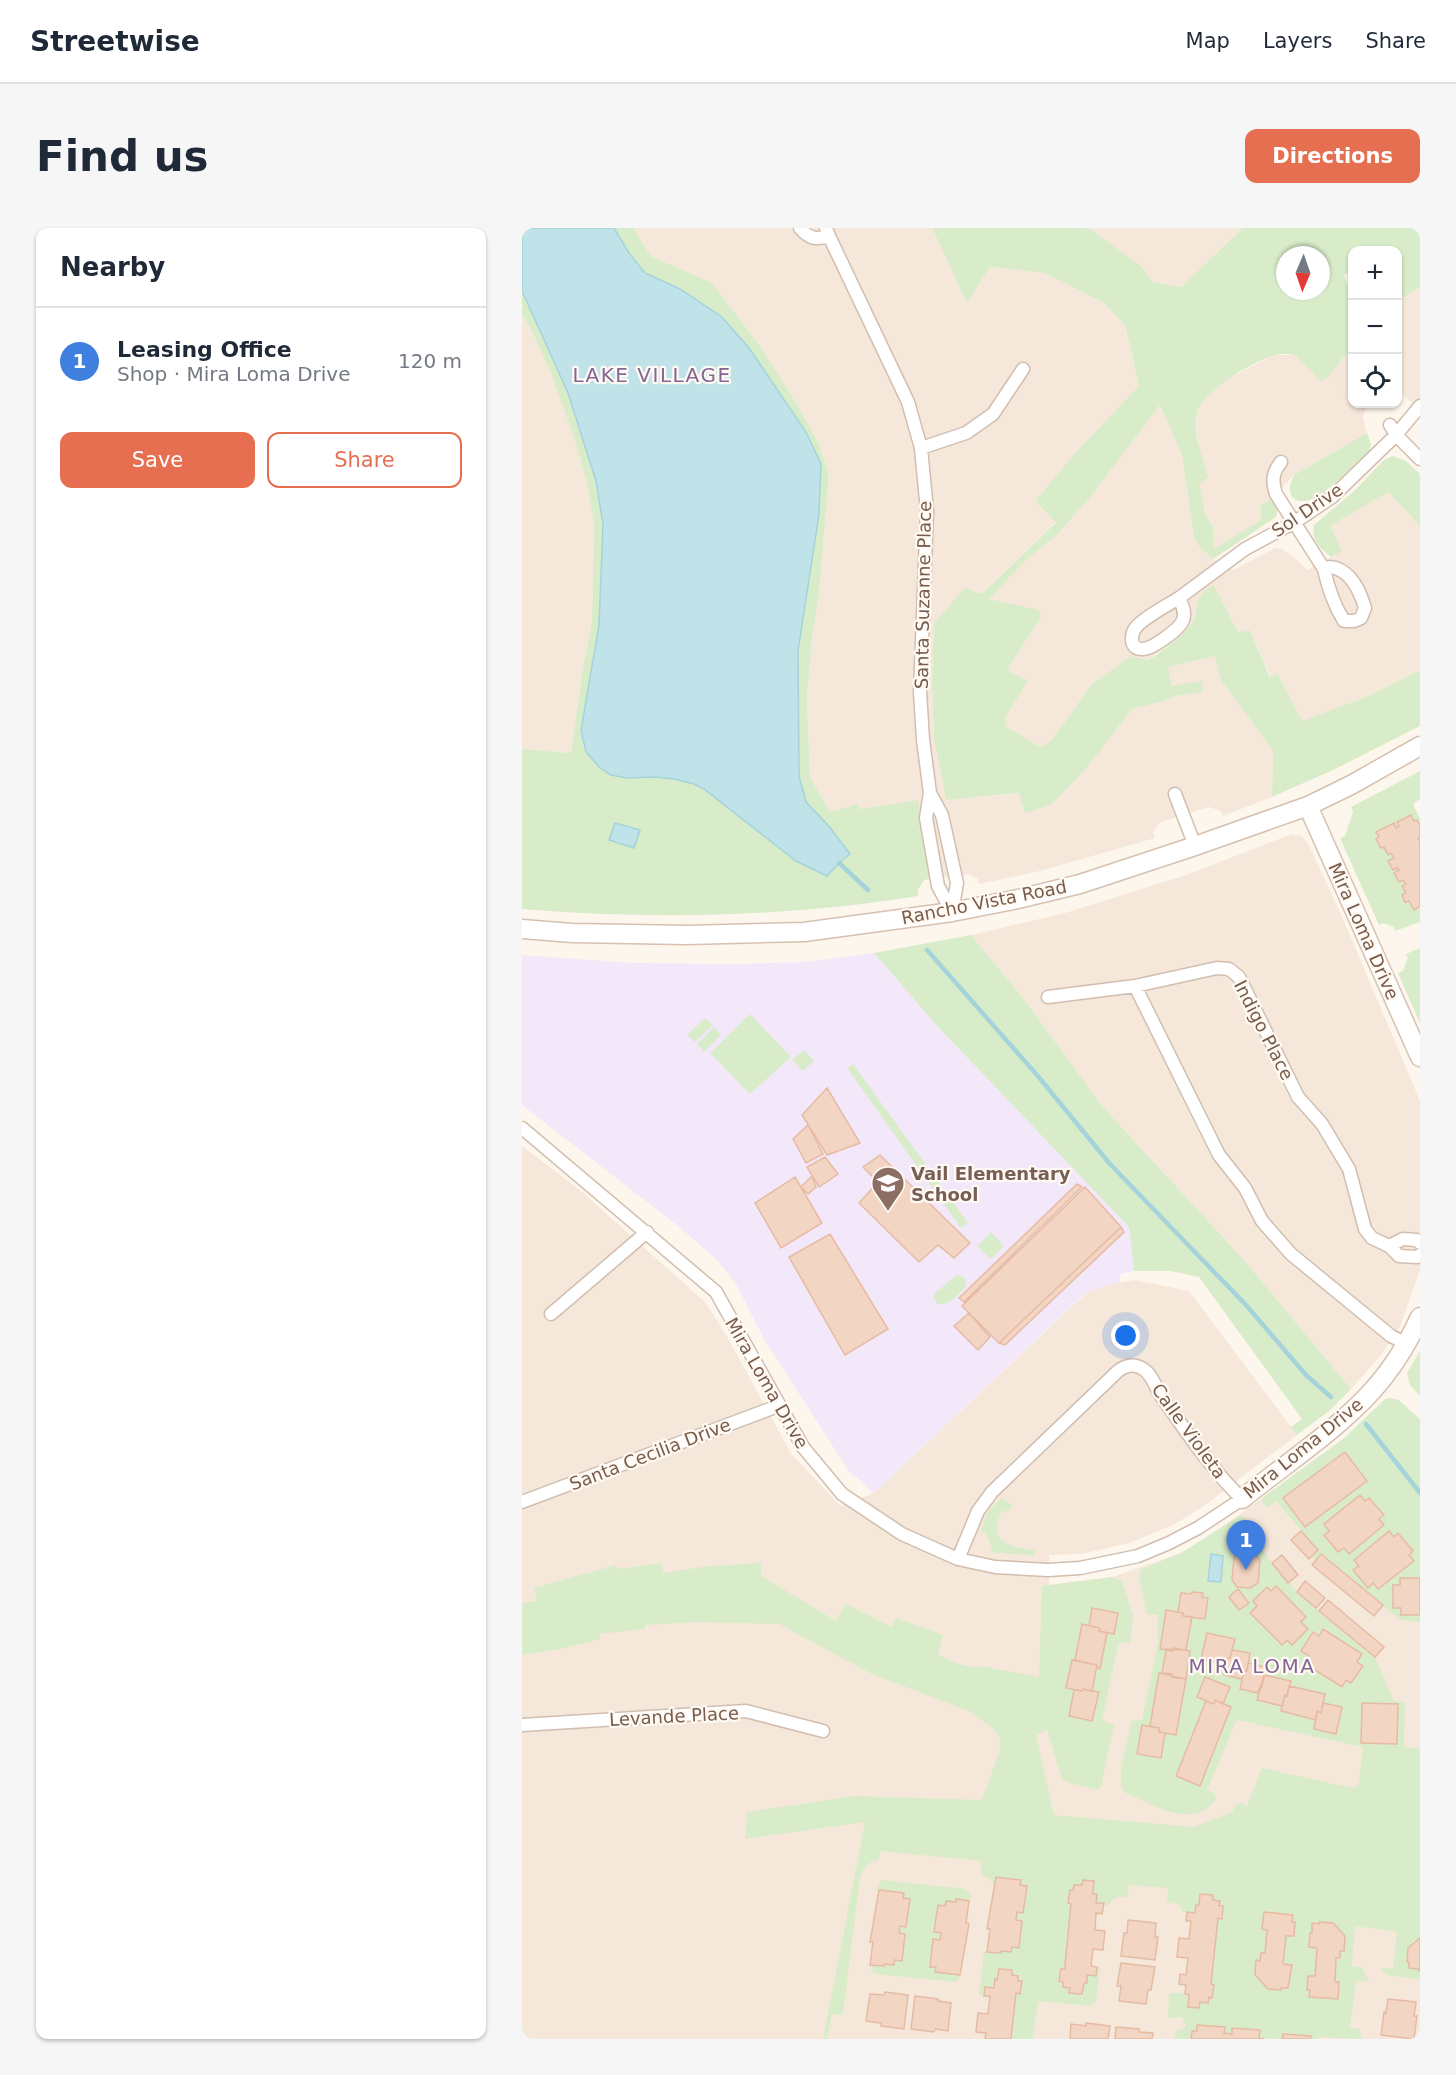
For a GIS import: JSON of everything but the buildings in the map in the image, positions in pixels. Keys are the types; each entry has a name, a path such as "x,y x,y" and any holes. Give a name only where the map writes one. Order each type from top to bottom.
{"main road":[{"name":"Rancho Vista Road","path":"522,929 572,933 643,934 804,932 952,912 1018,899 1080,884 1308,806 1420,746"},
{"name":"Mira Loma Drive","path":"1308,806 1420,1057"},
{"name":"Mira Loma Drive","path":"1242,1499 1335,1425 1373,1390 1407,1344 1420,1317"}],"street":[{"name":"Santa Suzanne Place","path":"800,228 811,238 820,239 828,232 908,402 921,448 927,511 920,692 930,793 926,818 938,886 952,912"},
{"path":"921,448 966,433 993,414 1023,369"},
{"name":"Sol Drive","path":"1179,598 1184,611 1183,620 1176,630 1149,648 1142,650 1135,647 1131,641 1132,633 1138,625 1245,549 1295,522 1332,497 1393,430 1420,406"},
{"path":"1393,430 1420,459"},
{"path":"1281,462 1272,480 1276,494 1324,569"},
{"name":"Santa Suzanne Place","path":"930,793 942,815 957,883 952,912"},
{"path":"1175,794 1195,846"},
{"name":"Indigo Place","path":"1048,997 1135,986 1217,968 1229,969 1239,977 1298,1096 1322,1124 1348,1169 1365,1229 1372,1238 1389,1246 1399,1256 1417,1257 1420,1255"},
{"path":"1135,986 1219,1155 1245,1188 1262,1221 1291,1254 1391,1336 1407,1344"},
{"name":"Mira Loma Drive","path":"522,1128 716,1292 803,1448 842,1494 902,1534 958,1559 995,1567 1048,1570 1080,1568 1138,1556 1198,1528 1242,1499"},
{"path":"551,1314 647,1232"},
{"path":"1389,1246 1403,1239 1418,1240 1420,1244"},
{"name":"Calle Violeta","path":"958,1559 978,1511 992,1492 1126,1365 1144,1369 1161,1396 1220,1475 1242,1499"},
{"name":"Santa Cecilia Drive","path":"522,1502 778,1406"},
{"name":"Levande Place","path":"522,1725 746,1711 823,1731"}],"shaded area":[{"path":"633,228 932,228 967,303 990,267 1045,273 1104,303 1125,325 1139,387 1076,452 1035,501 1056,521 982,594 934,623 932,685 934,739 946,800 1020,793 1051,805 1086,769 1132,709 1175,696 1203,692 1172,686 1168,667 1216,656 1221,680 1273,750 1272,797 1223,816 1221,811 1209,807 1182,815 1159,823 1153,833 1155,838 1040,871 979,884 978,879 969,874 929,879 918,800 860,809 858,804 830,812 810,777 807,698 812,638 819,595 829,475 819,444 760,346 712,283 651,256"},
{"path":"1083,228 1243,228 1181,287 1153,282 1141,266 1093,231"},
{"path":"1420,287 1420,415 1410,401 1402,396 1402,295 1404,297"},
{"path":"522,315 550,371 575,441 587,484 594,524 592,621 571,753 522,749"},
{"path":"1348,352 1348,408 1366,408 1363,418 1367,433 1294,475 1276,494 1260,506 1262,520 1213,550 1213,527 1205,514 1198,484 1197,412 1204,398 1224,381 1273,355 1295,355 1328,378"},
{"path":"1160,405 1182,455 1194,537 1213,559 1234,570 1275,548 1282,549 1293,556 1307,570 1341,551 1329,526 1388,492 1420,526 1420,670 1366,697 1302,722 1277,674 1271,677 1250,630 1238,632 1214,585 1195,612 1192,624 1184,633 1150,659 1141,659 1091,685 1052,740 1040,747 1007,727 1005,718 1028,681 1007,670 1041,617 989,599 1027,559 1056,536 1088,500"},
{"path":"1292,834 1301,836 1308,843 1344,921 1420,1101 1420,1270 1400,1327 1381,1355 1351,1389 1243,1259 1103,1107 1026,1002 971,935 1065,913 1186,875"},
{"name":"Vail Elementary School","path":"874,953 938,1027 1129,1227 1134,1271 1120,1274 1120,1283 1107,1285 1084,1294 874,1493 848,1470 764,1339 737,1286 718,1261 678,1226 522,1105 522,955 633,963 734,964 804,962"},
{"path":"522,1146 581,1191 705,1302 725,1333 792,1455 841,1506 874,1493 1085,1294 1107,1285 1135,1280 1189,1291 1297,1435 1204,1506 1175,1524 1132,1542 1108,1548 1081,1554 1049,1555 1049,1585 1112,1577 1181,1553 1207,1538 1343,1439 1420,1537 1420,1748 1375,1746 1420,1877 1420,2039 522,2039"}],"green space":[{"path":"614,228 633,228 651,256 712,283 760,346 819,444 829,475 819,595 812,638 807,698 810,777 830,812 858,804 860,809 918,800 929,879 924,880 918,890 918,896 820,908 721,914 622,915 522,909 522,749 571,753 592,621 594,524 587,484 575,441 550,371 522,315 522,291 568,393 596,481 603,524 599,625 593,656 627,778 676,780 704,789 796,861 839,863 850,854 828,825 806,802 799,776 798,651 819,514 821,464 680,289 645,273 629,253"},
{"path":"932,228 1083,228 1093,231 1141,266 1153,282 1181,287 1243,228 1420,228 1420,287 1404,297 1402,295 1402,246 1348,246 1348,272 1344,275 1348,287 1348,351 1328,378 1321,381 1295,355 1278,354 1252,365 1217,387 1197,413 1196,429 1208,477 1199,484 1205,514 1213,527 1214,549 1261,520 1260,506 1271,498 1277,506 1276,517 1213,559 1199,546 1194,537 1182,455 1160,405 1088,500 1056,536 1027,559 989,599 1039,610 1041,617 1007,670 1028,681 1005,718 1007,727 1040,747 1052,740 1091,685 1131,656 1150,659 1179,637 1192,623 1200,597 1214,585 1238,632 1250,630 1270,677 1277,673 1302,721 1366,697 1420,670 1420,726 1333,770 1272,797 1273,750 1221,680 1215,656 1168,667 1172,686 1202,681 1203,692 1175,696 1132,709 1086,769 1051,805 1025,813 1019,793 946,800 934,739 932,685 934,623 965,588 982,594 1056,522 1035,501 1076,452 1139,386 1125,325 1104,303 1045,273 990,267 967,303"},
{"path":"1367,433 1371,444 1369,451 1323,494 1304,501 1291,496 1290,487 1294,475"},
{"path":"1393,456 1406,461 1420,474 1420,526 1388,492 1330,526 1342,551 1331,557 1317,543 1313,530 1314,525 1353,492 1384,460"},
{"path":"1420,771 1420,799 1413,804 1420,819 1420,922 1395,931 1394,927 1383,923 1379,925 1340,838 1345,836 1353,812 1351,807"},
{"path":"971,935 1026,1002 1103,1107 1243,1259 1351,1389 1329,1411 1297,1435 1291,1427 1302,1419 1199,1277 1171,1271 1134,1271 1129,1227 938,1027 874,953"},
{"path":"1420,948 1420,1023 1398,973 1403,971 1408,958 1406,954"},
{"path":"750,1014 791,1057 750,1094 710,1053"},
{"path":"705,1018 713,1025 695,1042 687,1035"},
{"path":"714,1027 721,1035 704,1052 697,1044"},
{"path":"804,1050 814,1061 803,1071 792,1060"},
{"path":"853,1064 968,1223 961,1228 847,1068"},
{"path":"991,1232 1004,1246 991,1259 977,1246"},
{"path":"957,1275 965,1278 966,1286 949,1302 937,1304 934,1298 935,1293"},
{"path":"1420,1351 1420,1396 1410,1385 1407,1373"},
{"path":"1385,1399 1399,1400 1420,1419 1420,1622 1400,1620 1322,1554 1315,1561 1312,1556 1318,1550 1276,1501 1268,1507 1263,1504 1262,1498 1343,1439"},
{"path":"1002,1498 1013,1506 1007,1512 1003,1510 998,1520 998,1535 1016,1547 1035,1550 1035,1556 990,1552 992,1547 985,1532 981,1531 988,1511"},
{"path":"1241,1515 1245,1519 1241,1525 1297,1592 1375,1657 1394,1701 1405,1702 1404,1747 1420,1748 1420,1979 1386,1975 1381,1968 1393,1968 1397,1932 1355,1926 1352,1966 1362,1967 1369,1981 1356,1981 1350,2028 1360,2029 1361,2039 1318,2037 1318,2039 1310,2039 1311,2037 1283,2034 1282,2039 1259,2038 1259,2030 1233,2028 1232,2034 1224,2033 1225,2027 1198,2025 1197,2031 1192,2031 1191,2039 1175,2039 1176,2031 1186,2027 1182,2017 1168,2018 1169,1993 1189,1994 1188,2007 1199,2008 1200,2002 1208,2003 1209,1997 1212,1997 1214,1985 1211,1984 1218,1918 1222,1919 1223,1906 1219,1906 1219,1901 1213,1900 1213,1895 1200,1894 1199,1905 1196,1905 1195,1913 1182,1912 1180,1905 1167,1902 1168,1888 1129,1885 1127,1897 1116,1897 1108,1905 1096,1903 1097,1894 1093,1894 1094,1881 1083,1880 1082,1885 1074,1885 1073,1890 1070,1890 1068,1903 1071,1904 1065,1969 1060,1969 1059,1981 1063,1982 1063,1987 1070,1988 1069,1993 1082,1994 1084,1983 1087,1983 1087,1975 1100,1967 1096,2001 1091,2006 1038,2001 1033,2039 1011,2039 1016,1993 1020,1993 1022,1982 1018,1981 1018,1976 1012,1975 1012,1970 999,1969 994,1988 985,1987 984,1996 979,1995 984,1951 1001,1953 1012,1947 1019,1947 1022,1921 1016,1920 1017,1912 1023,1913 1026,1886 1020,1885 1020,1880 997,1877 995,1886 990,1879 981,1875 981,1861 880,1851 878,1860 866,1866 860,1878 843,2015 832,2014 827,2038 830,2039 823,2039 865,1822 745,1839 747,1812 855,1796 982,1800 1000,1750 1000,1738 992,1728 971,1712 872,1674 779,1624 699,1622 645,1625 645,1629 600,1634 600,1639 561,1649 522,1655 522,1603 537,1601 534,1588 616,1565 618,1569 661,1563 664,1573 708,1566 761,1563 761,1576 836,1621 845,1604 892,1627 896,1618 943,1635 938,1655 955,1663 1039,1677 1042,1586 1112,1577 1122,1581 1133,1616 1130,1643 1119,1642 1102,1720 1114,1725 1101,1787 1098,1790 1062,1779 1047,1730 1036,1735 1054,1815 1194,1827 1232,1812 1236,1804 1241,1803 1247,1806 1262,1768 1352,1788 1356,1787 1359,1782 1363,1747 1237,1720 1207,1790 1214,1793 1216,1798 1208,1808 1197,1813 1173,1812 1126,1793 1121,1787 1121,1767 1132,1721 1142,1720 1158,1643 1158,1615 1147,1614 1139,1577 1140,1570 1181,1553"},
{"path":"881,1880 966,1889 971,1896 966,1923 969,1924 958,1980 954,1982 876,1974 871,1971 873,1943 870,1942 879,1891 876,1890"}],"water":[{"path":"522,228 614,228 629,253 645,273 680,289 722,317 749,348 806,432 821,464 819,514 798,651 799,776 806,802 828,825 850,854 827,876 796,861 704,789 674,779 627,778 611,775 600,768 586,752 581,730 599,625 603,524 596,481 568,393 522,291"},
{"path":"615,823 640,830 634,848 609,840"},
{"path":"1211,1554 1223,1556 1221,1582 1208,1581"}],"waterway":[{"path":"839,863 868,890"},
{"path":"927,950 1037,1075 1110,1164 1246,1305 1306,1375 1331,1397"},
{"path":"1366,1424 1420,1493"}],"place":[{"name":"Vail Elementary School","path":"888,1212"},
{"name":"Leasing Office","path":"1246,1570"}],"district":[{"name":"LAKE VILLAGE","path":"652,375"},
{"name":"MIRA LOMA","path":"1252,1666"}]}
